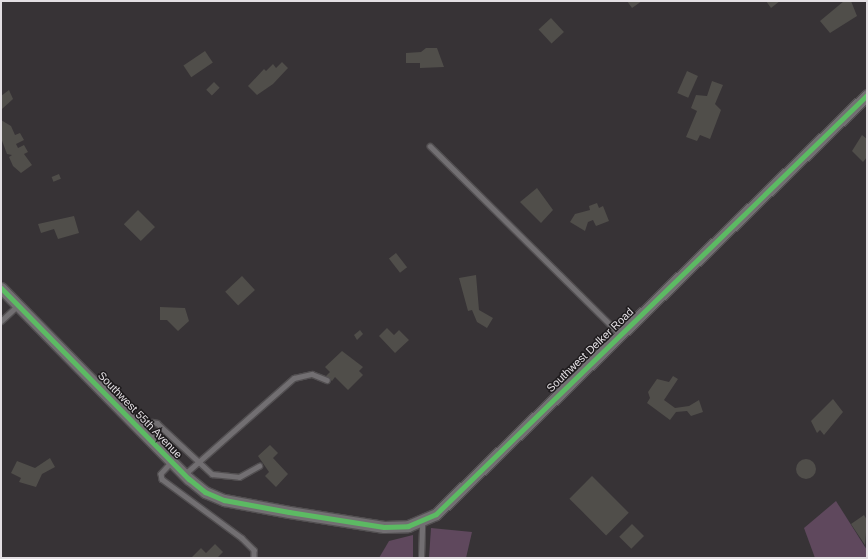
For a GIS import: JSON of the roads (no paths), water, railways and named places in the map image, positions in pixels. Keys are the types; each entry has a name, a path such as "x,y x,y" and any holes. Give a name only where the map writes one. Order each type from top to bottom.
{"street":[{"name":"Southwest Delker Road","path":"289,512 384,527 408,526 436,514 867,95"},
{"name":"Southwest 55th Avenue","path":"1,288 184,475 205,492 224,500 289,512"}],"lane":[{"path":"430,146 620,334"},
{"path":"1,320 18,305"},
{"path":"184,475 294,378 312,374 327,380"},
{"path":"140,430 152,422 157,424 197,463 212,474 225,477 239,477 259,466"},
{"path":"172,462 160,474 162,479 242,538 254,550 254,558"},
{"path":"422,520 422,558"}]}
